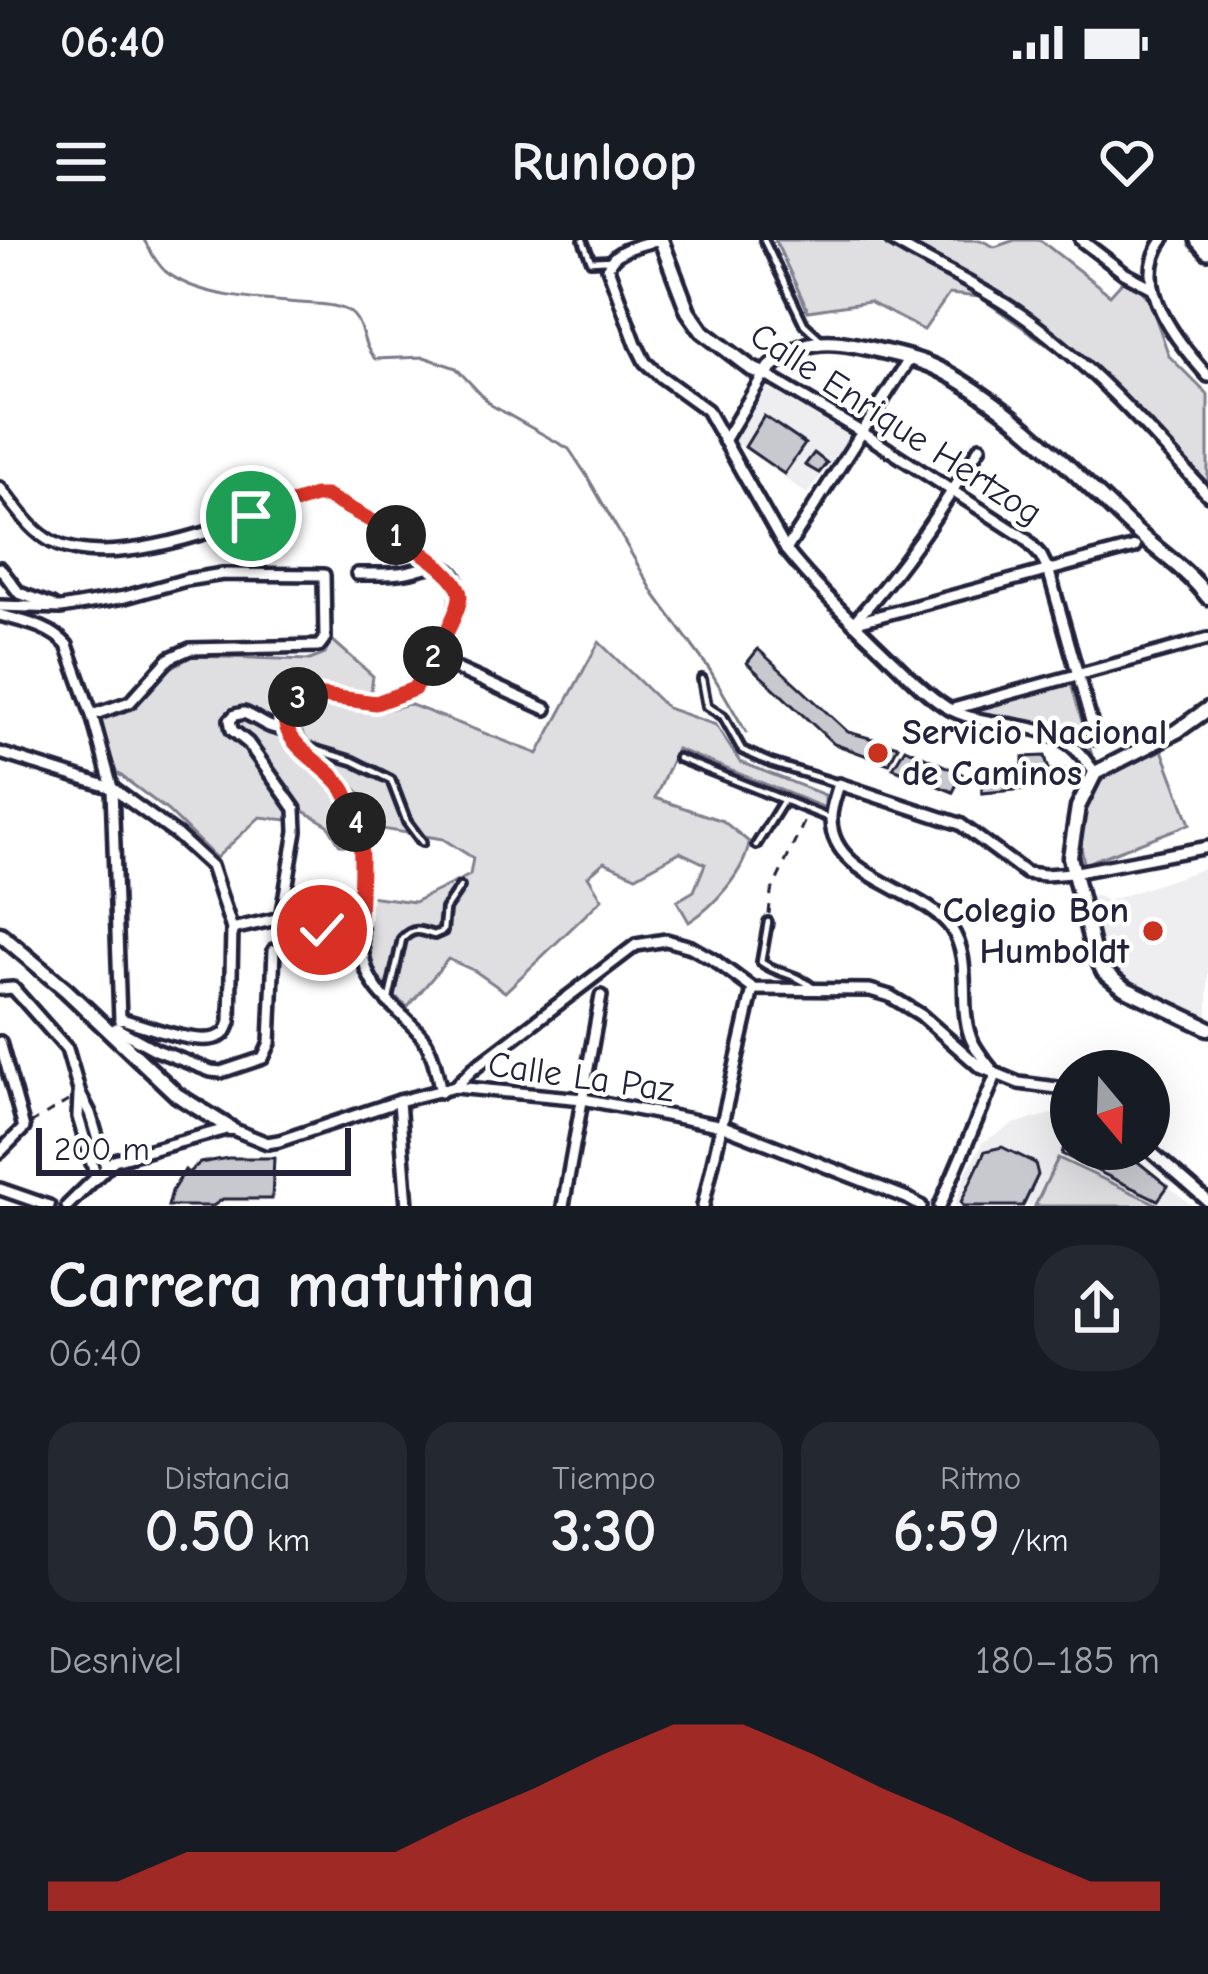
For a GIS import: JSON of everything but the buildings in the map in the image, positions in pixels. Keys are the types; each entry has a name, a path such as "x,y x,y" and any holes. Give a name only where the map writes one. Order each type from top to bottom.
{"main road":[{"path":"1199,240 1208,250"}],"street":[{"path":"658,240 617,253 608,268 636,344 660,376 707,410 786,550 825,596 926,693 950,710 1069,742 1095,773"},
{"name":"Calle Enrique Hertzog","path":"658,240 688,311 702,331 752,369 863,433 1025,538 1041,556 1096,739"},
{"path":"891,240 1024,316 1079,362 1208,495"},
{"path":"1163,240 1151,268 1154,288 1169,326 1208,376"},
{"path":"1083,241 1124,273 1154,288"},
{"path":"724,441 764,374 790,352 812,342 836,341 910,358 941,369 1011,414 1208,597"},
{"path":"786,550 910,358"},
{"path":"853,623 980,446"},
{"path":"0,488 30,526 74,551 122,552 176,542 294,502 326,496 394,533 449,572 460,596 414,689 376,703 308,694 290,701 284,711 295,743 342,786 351,804 362,849 359,920 367,971 388,1004 422,1036 441,1092"},
{"path":"853,623 1135,547"},
{"path":"357,574 438,566"},
{"path":"0,568 19,593 62,608"},
{"path":"0,606 62,608 223,574 324,575 325,638 320,646 190,649 170,658 130,702 92,715"},
{"path":"0,616 59,636 67,645 92,715 112,788 116,1027 177,1095 230,1128"},
{"path":"950,710 1208,639"},
{"path":"432,658 546,709"},
{"path":"1208,709 1177,731 1095,773 1078,807 1070,856 1093,950 1104,972 1124,988 1208,1028"},
{"path":"232,929 281,918 296,831 295,809 255,752 229,725 235,715 244,713 262,725 288,729"},
{"path":"0,753 112,788 211,866 232,929 230,1022 225,1032 217,1038 194,1039 116,1027"},
{"path":"996,1075 970,1037 962,954 952,930 938,914 849,859 834,836 830,818 839,784 960,824 1026,873 1072,873 1208,847"},
{"path":"0,934 116,1027 155,1050 221,1072 263,1058 270,1043 274,950"},
{"path":"454,1087 636,945 666,940 692,947 753,989 870,990 890,996 921,1015 980,1067 1019,1083 1050,1087"},
{"path":"0,989 13,988 68,1049 106,1167"},
{"path":"703,1206 753,989"},
{"path":"563,1206 601,996"},
{"path":"0,1042 24,1128 3,1144"},
{"path":"940,1206 996,1075"},
{"name":"Calle La Paz","path":"68,1206 114,1160 230,1128 267,1142 279,1141 454,1087 583,1099 723,1126 921,1206"},
{"path":"80,1094 78,1117 96,1177"},
{"path":"399,1101 407,1206"},
{"path":"1170,1168 1208,1201"},
{"path":"0,1189 49,1206"},
{"path":"78,1195 92,1206"}],"lane":[{"path":"583,240 591,261 610,260"},
{"path":"764,240 804,324 823,341"},
{"path":"702,679 707,706 723,716 742,750 839,784"},
{"path":"295,743 353,760 391,780 407,822 422,842"},
{"path":"678,758 830,818"},
{"path":"756,845 784,800"},
{"path":"388,1004 402,938 409,931 434,935 443,931 445,909 460,887"},
{"path":"768,922 761,962 798,975 815,988"}],"path":[{"path":"768,922 771,892 811,810"},
{"path":"281,918 279,932 290,930 291,936 297,928 315,930 314,924 321,922 322,930 333,920 334,927 345,917 347,924 359,920"},
{"path":"24,1128 80,1094"}],"shaded area":[{"path":"775,240 980,240 995,247 1015,240 1040,240 1110,295 1128,275 1149,299 1169,356 1208,395 1208,500 1074,364 980,297 949,294 924,330 869,302 808,311"},
{"path":"766,387 850,435 807,494 733,440"},
{"path":"331,639 373,676 370,698 312,690 283,710 283,726 290,747 336,792 357,846 340,845 328,825 302,810 288,820 260,817 216,858 168,811 116,772 99,720 135,706 169,669 192,656 310,660 325,654"},
{"path":"599,642 667,708 716,725 740,762 825,795 825,808 677,749 655,798 723,821 749,842 735,876 708,907 689,922 677,901 694,891 705,864 680,852 636,876 604,862 588,876 602,899 505,992 448,959 408,1007 393,996 376,972 369,945 369,896 414,902 470,875 473,858 443,839 369,827 361,794 311,745 294,721 295,710 308,703 378,712 409,704 538,754"},
{"path":"1071,684 1091,752 1041,727 975,709"},
{"path":"1162,750 1190,824 1084,864 1083,821 1094,790 1113,772"},
{"name":"Colegio Bon Humboldt","path":"1208,867 1208,1016 1127,978 1108,961 1088,899 1095,895 1108,901"},
{"path":"1050,1115 1050,1170 1148,1170 1193,1206 954,1206 983,1142 1013,1124"},
{"path":"1052,1170 1084,1170 1161,1206 1035,1206"}],"waterway":[{"path":"144,240 165,271 194,287 348,311 375,359 424,357 456,368 491,405 569,449 655,595 710,670 746,732"}],"place":[{"name":"Servicio Nacional de Caminos","path":"878,753"},
{"name":"Colegio Bon Humboldt","path":"1153,931"}],"route":[{"path":"251,516 326,496 394,533 449,572 460,596 414,689 376,703 308,694 290,701 284,711 295,743 342,786 362,849 359,920 347,924 345,917 334,927 333,920 322,930"}]}
